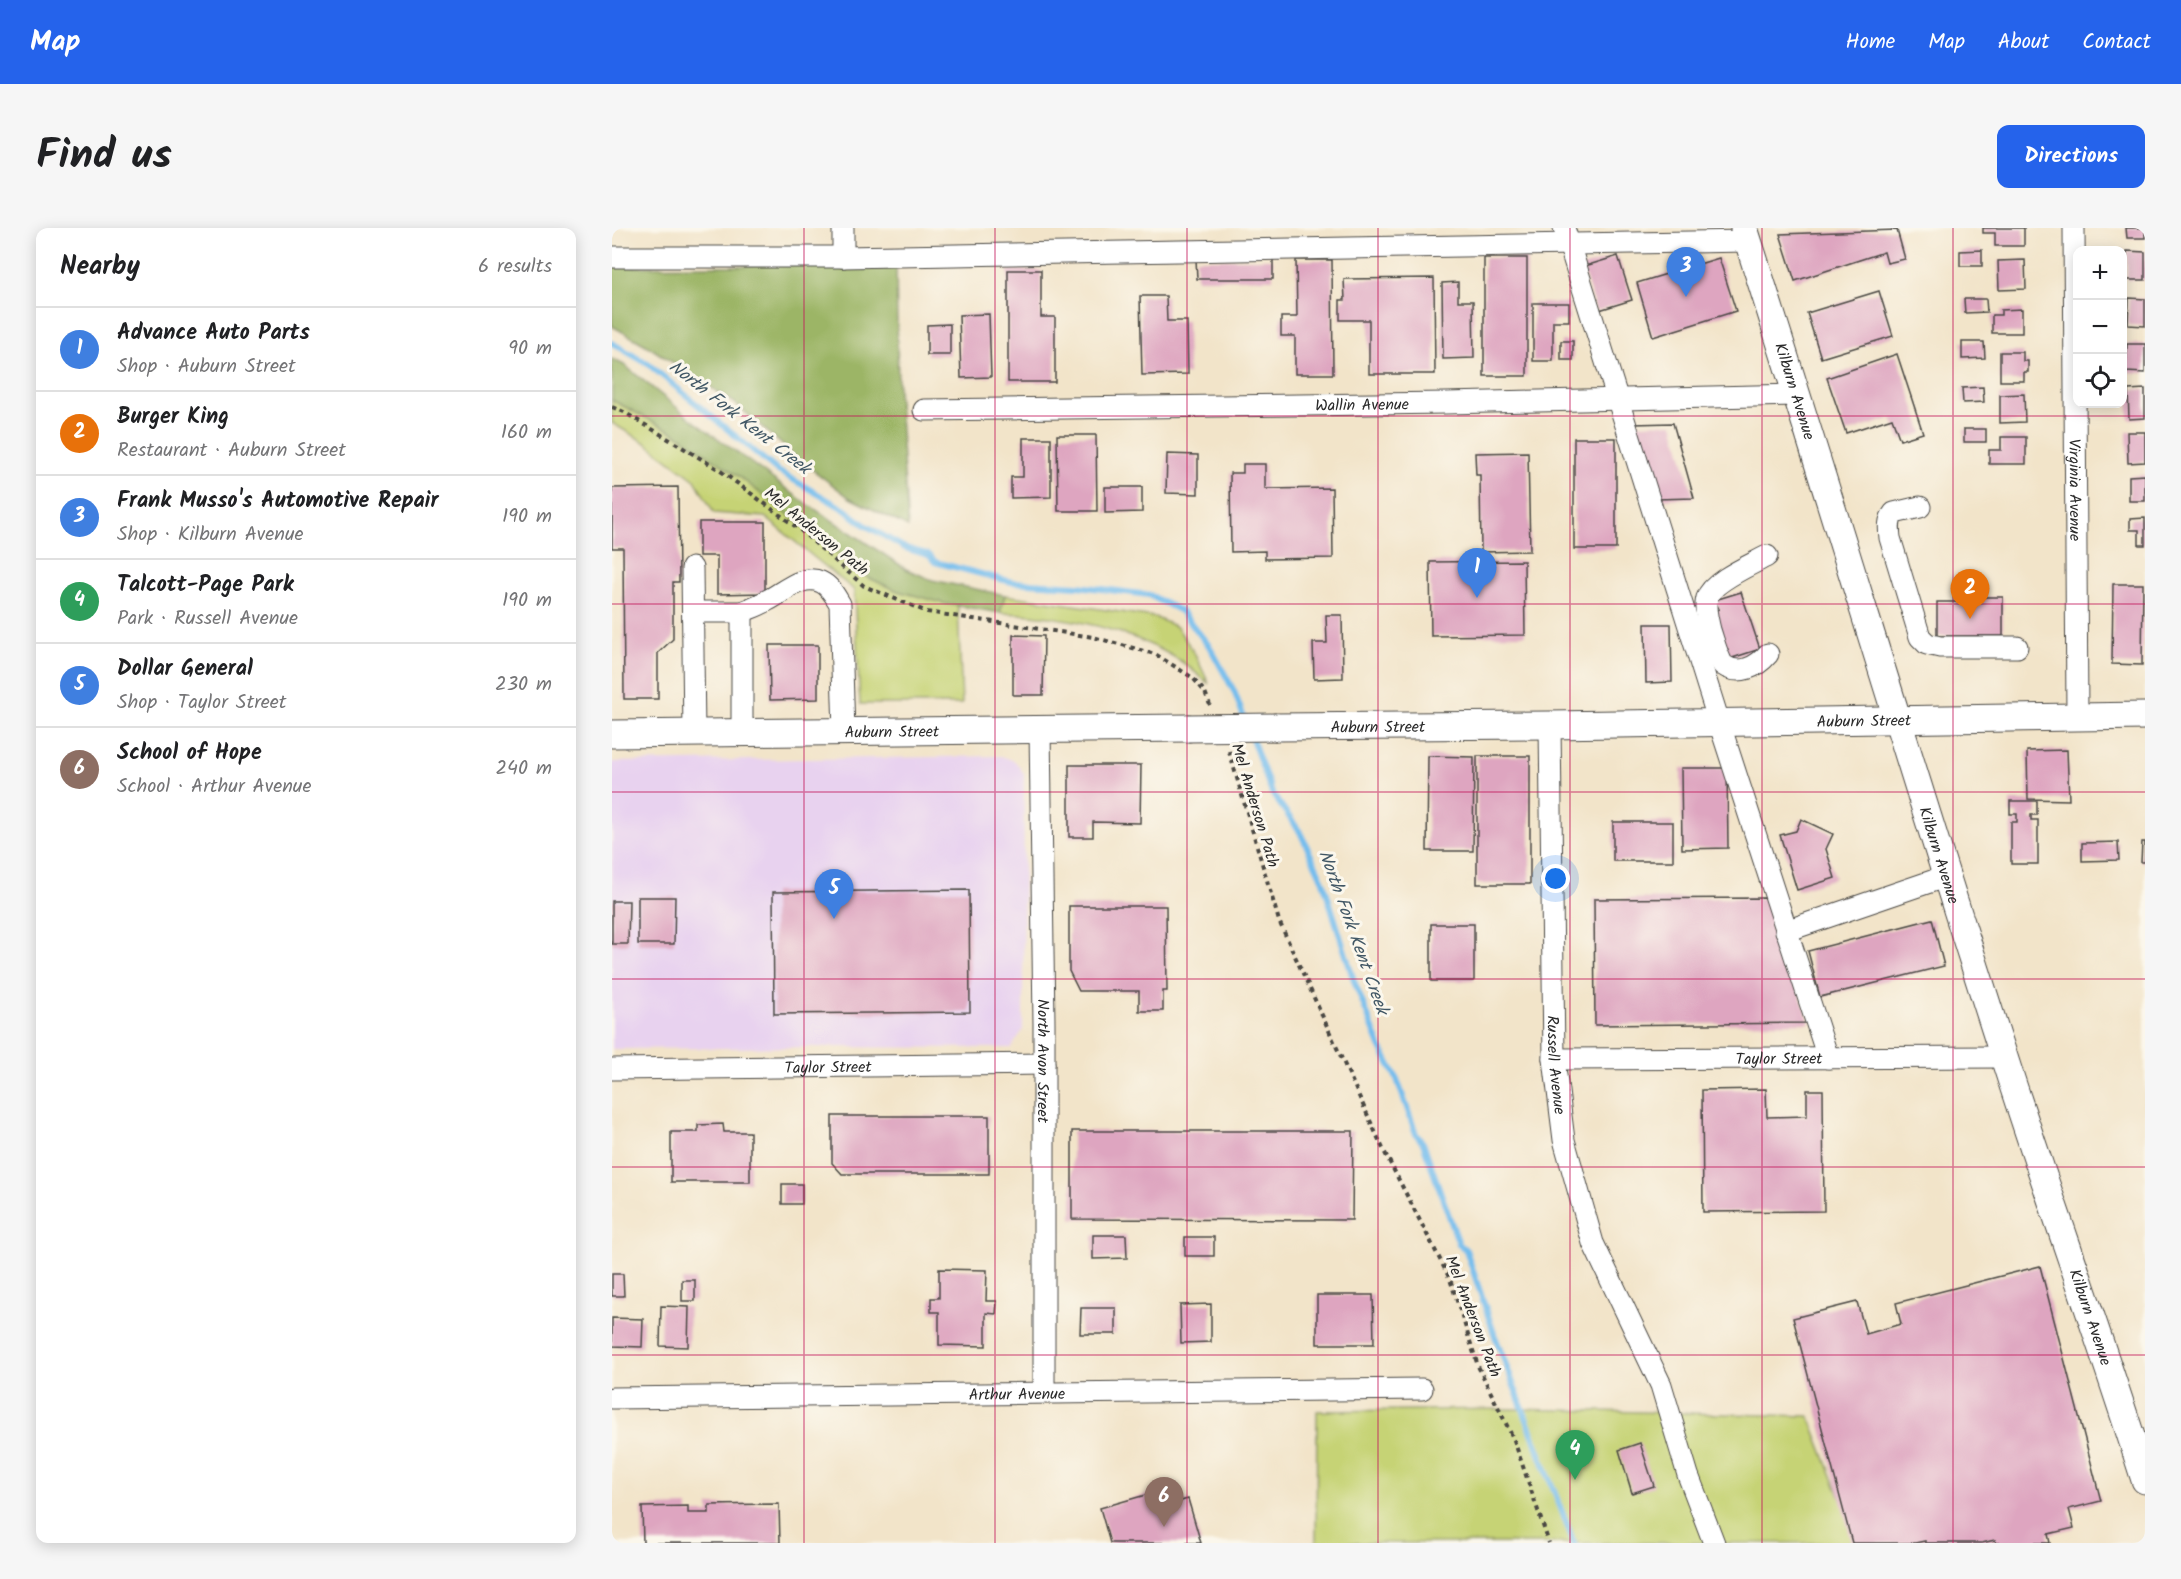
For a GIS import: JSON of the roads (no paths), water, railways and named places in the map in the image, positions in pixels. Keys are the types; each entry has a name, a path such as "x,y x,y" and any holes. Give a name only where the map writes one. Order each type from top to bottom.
{"main road":[{"name":"Kilburn Avenue","path":"1746,235 2004,1057 2145,1480"},
{"name":"Auburn Street","path":"612,734 1550,725 2145,716"}],"street":[{"path":"843,228 843,257"},
{"name":"Virginia Avenue","path":"2074,228 2077,717"},
{"path":"612,257 843,257 1567,237 1746,235"},
{"path":"1567,237 1719,722 1828,1058"},
{"name":"Wallin Avenue","path":"924,410 1618,400 1798,395"},
{"path":"1920,507 1894,513 1889,521 1890,538 1920,637 1928,644 1940,647 2017,647"},
{"path":"1767,556 1722,581 1706,599 1706,610 1723,665 1736,670 1748,669 1759,664 1768,654"},
{"path":"692,568 694,734"},
{"path":"693,612 742,612 770,600 792,585 808,580 820,581 831,590 840,604 844,732"},
{"path":"741,733 742,612"},
{"name":"Russell Avenue","path":"1550,725 1554,1059 1564,1140 1593,1243 1661,1385 1688,1475 1714,1543"},
{"name":"North Avon Street","path":"1040,729 1044,1064 1044,1392"},
{"path":"1786,931 1947,876"},
{"name":"Taylor Street","path":"1554,1059 2004,1057"},
{"name":"Taylor Street","path":"612,1070 1044,1064"},
{"name":"Arthur Avenue","path":"612,1398 1422,1389"}],"waterway":[{"name":"North Fork Kent Creek","path":"612,343 648,364 778,471 905,548 929,555 935,562 1012,582 1078,586 1149,595 1181,611 1210,647 1234,691 1245,720"},
{"name":"North Fork Kent Creek","path":"1251,736 1272,793 1300,832 1323,881 1354,981 1380,1046 1397,1079 1416,1134 1423,1143 1459,1244 1466,1250 1495,1336 1574,1543"}],"place":[{"name":"Frank Musso's Automotive Repair","path":"1686,297"},
{"name":"Advance Auto Parts","path":"1477,598"},
{"name":"Burger King","path":"1970,619"},
{"name":"Dollar General","path":"834,919"},
{"name":"Talcott-Page Park","path":"1575,1480"},
{"name":"School of Hope","path":"1164,1527"}]}
